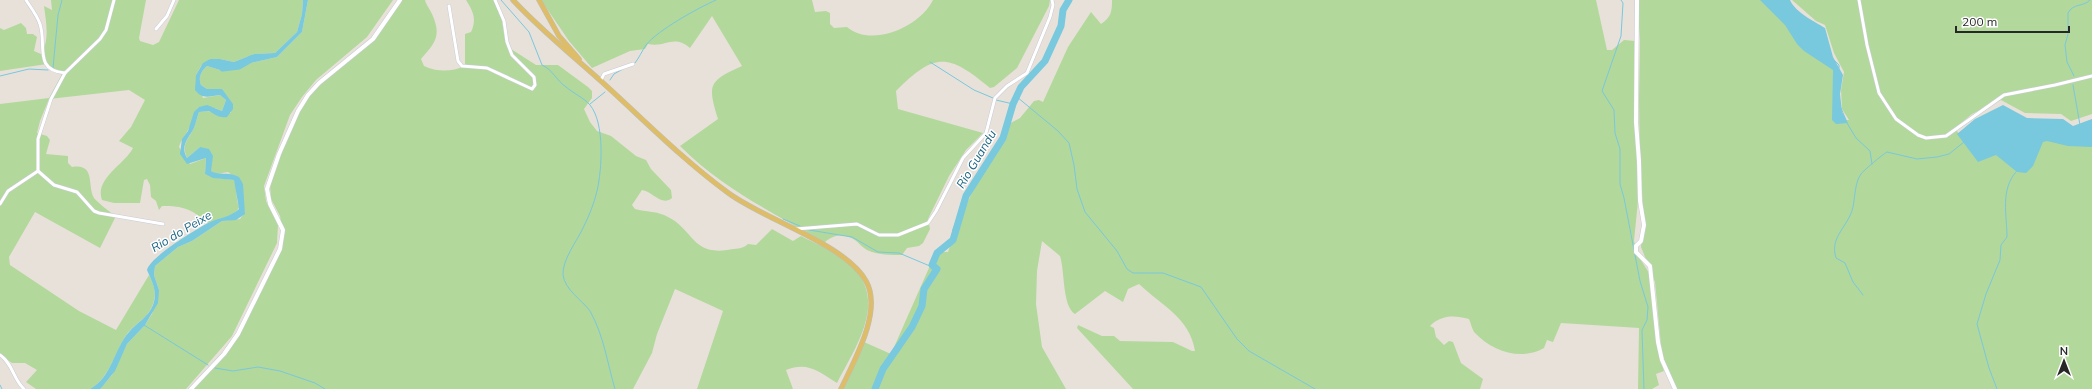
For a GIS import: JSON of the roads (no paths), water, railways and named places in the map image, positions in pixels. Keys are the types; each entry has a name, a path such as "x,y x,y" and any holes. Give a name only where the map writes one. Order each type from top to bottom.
{"main road":[{"path":"191,389 224,354 238,334 280,249 282,230 270,204 267,189 279,154 298,111 308,95 319,83 373,39 400,0"},
{"path":"513,0 537,26 600,80 676,151 718,186 729,194 851,262 867,281 872,298 871,317 858,352 841,389"},
{"path":"539,0 559,36 589,71"},
{"path":"1637,0 1636,122 1640,161 1640,201 1644,225 1641,242 1636,246 1636,252 1650,266 1658,342 1662,360 1675,389"}],"street":[{"path":"26,0 40,25 42,56 46,64 53,70 65,73"},
{"path":"114,0 106,30 100,39 65,73 51,99 40,127 38,138 38,171 54,185 77,192 94,211 99,214 163,224"},
{"path":"156,29 167,16 174,0"},
{"path":"448,6 458,61 462,66 487,68 532,89 535,85 534,77 512,55 507,42 504,21 495,0"},
{"path":"794,230 857,224 879,235 898,235 928,223 936,211 963,158 986,133 994,99 1007,86 1027,73 1036,56 1050,18 1053,5 1052,0"},
{"path":"1859,0 1867,45 1879,93 1896,119 1922,137 1937,138 1946,136 2004,95 2092,76"},
{"path":"600,80 604,74 633,64"},
{"path":"0,204 8,191 38,171"},
{"path":"0,355 8,363 18,383 24,389"}],"water":[{"path":"303,0 308,0 302,32 277,57 220,70 207,66 203,70 200,77 201,85 207,89 222,89 233,104 233,109 227,117 220,117 209,111 199,112 194,128 185,146 185,154 187,158 200,147 209,149 213,156 211,171 231,174 239,177 243,184 245,214 236,220 222,221 192,241 178,247 155,266 154,275 159,290 158,303 145,325 127,344 115,371 100,389 90,389 103,377 124,339 135,325 145,317 153,305 155,291 147,270 150,265 164,251 193,231 208,223 232,214 239,209 234,180 213,178 205,174 206,158 187,164 180,154 182,139 188,131 194,112 199,107 207,105 222,111 226,100 220,95 206,97 198,93 195,90 196,75 203,63 210,59 220,59 234,62 254,54 275,53 297,32 302,14"},
{"path":"1760,0 1790,0 1796,9 1801,13 1825,28 1833,57 1843,75 1840,94 1842,112 1848,123 1836,124 1832,120 1833,70 1804,51 1797,44 1785,25"},
{"path":"2003,105 2027,118 2063,119 2073,126 2092,119 2092,147 2068,146 2047,141 2043,142 2033,166 2026,173 2017,172 1996,155 1978,162 1957,134 1975,119"}],"waterway":[{"path":"53,68 58,15 62,0"},
{"path":"501,0 529,32 542,65 590,105 595,113 598,123 601,159 597,191 587,219 567,257 563,269 563,275 567,285 587,307 595,320 615,389"},
{"path":"635,63 646,45 659,33 699,8 716,0"},
{"name":"Rio Guandu","path":"875,389 883,369 912,327 922,306 924,289 937,269 932,265 937,253 953,240 966,196 1003,138 1013,104 1021,87 1045,61 1061,26 1063,10 1069,0"},
{"path":"1621,0 1623,3 1621,36 1602,91 1614,110 1615,133 1620,149 1620,184 1640,281 1648,307 1647,320 1642,330 1644,389"},
{"path":"2074,76 2067,62 2065,45 2068,34 2068,13 2076,6 2085,4 2090,0"},
{"name":"Rio do Peixe","path":"223,68 239,66 251,59"},
{"path":"1835,61 1839,65 1839,68"},
{"path":"930,62 974,90 993,98"},
{"path":"0,76 29,69 48,70"},
{"path":"610,80 614,74 623,69"},
{"path":"2073,85 2080,125"},
{"path":"590,104 605,92"},
{"path":"1017,97 1058,131 1069,143 1077,189 1085,212 1117,251 1127,269 1133,273 1163,273 1201,287 1237,339 1249,351 1315,389"},
{"path":"996,100 1013,104"},
{"path":"1841,108 1846,120"},
{"path":"1847,123 1856,138 1870,151 1872,164"},
{"path":"1863,295 1853,282 1845,263 1836,258 1835,251 1837,238 1851,214 1856,185 1859,177 1887,152 1917,159 1937,157 1949,154 1964,142"},
{"path":"1997,389 1989,368 1977,324 1986,294 2000,260 2001,245 2007,237 2006,195 2011,179 2016,172"},
{"path":"783,219 800,226"},
{"path":"809,230 852,237 878,252 899,253 937,269"},
{"path":"144,325 208,365"},
{"path":"215,368 233,371 258,367 280,371 315,383 325,389"},
{"path":"0,385 2,389"}]}
